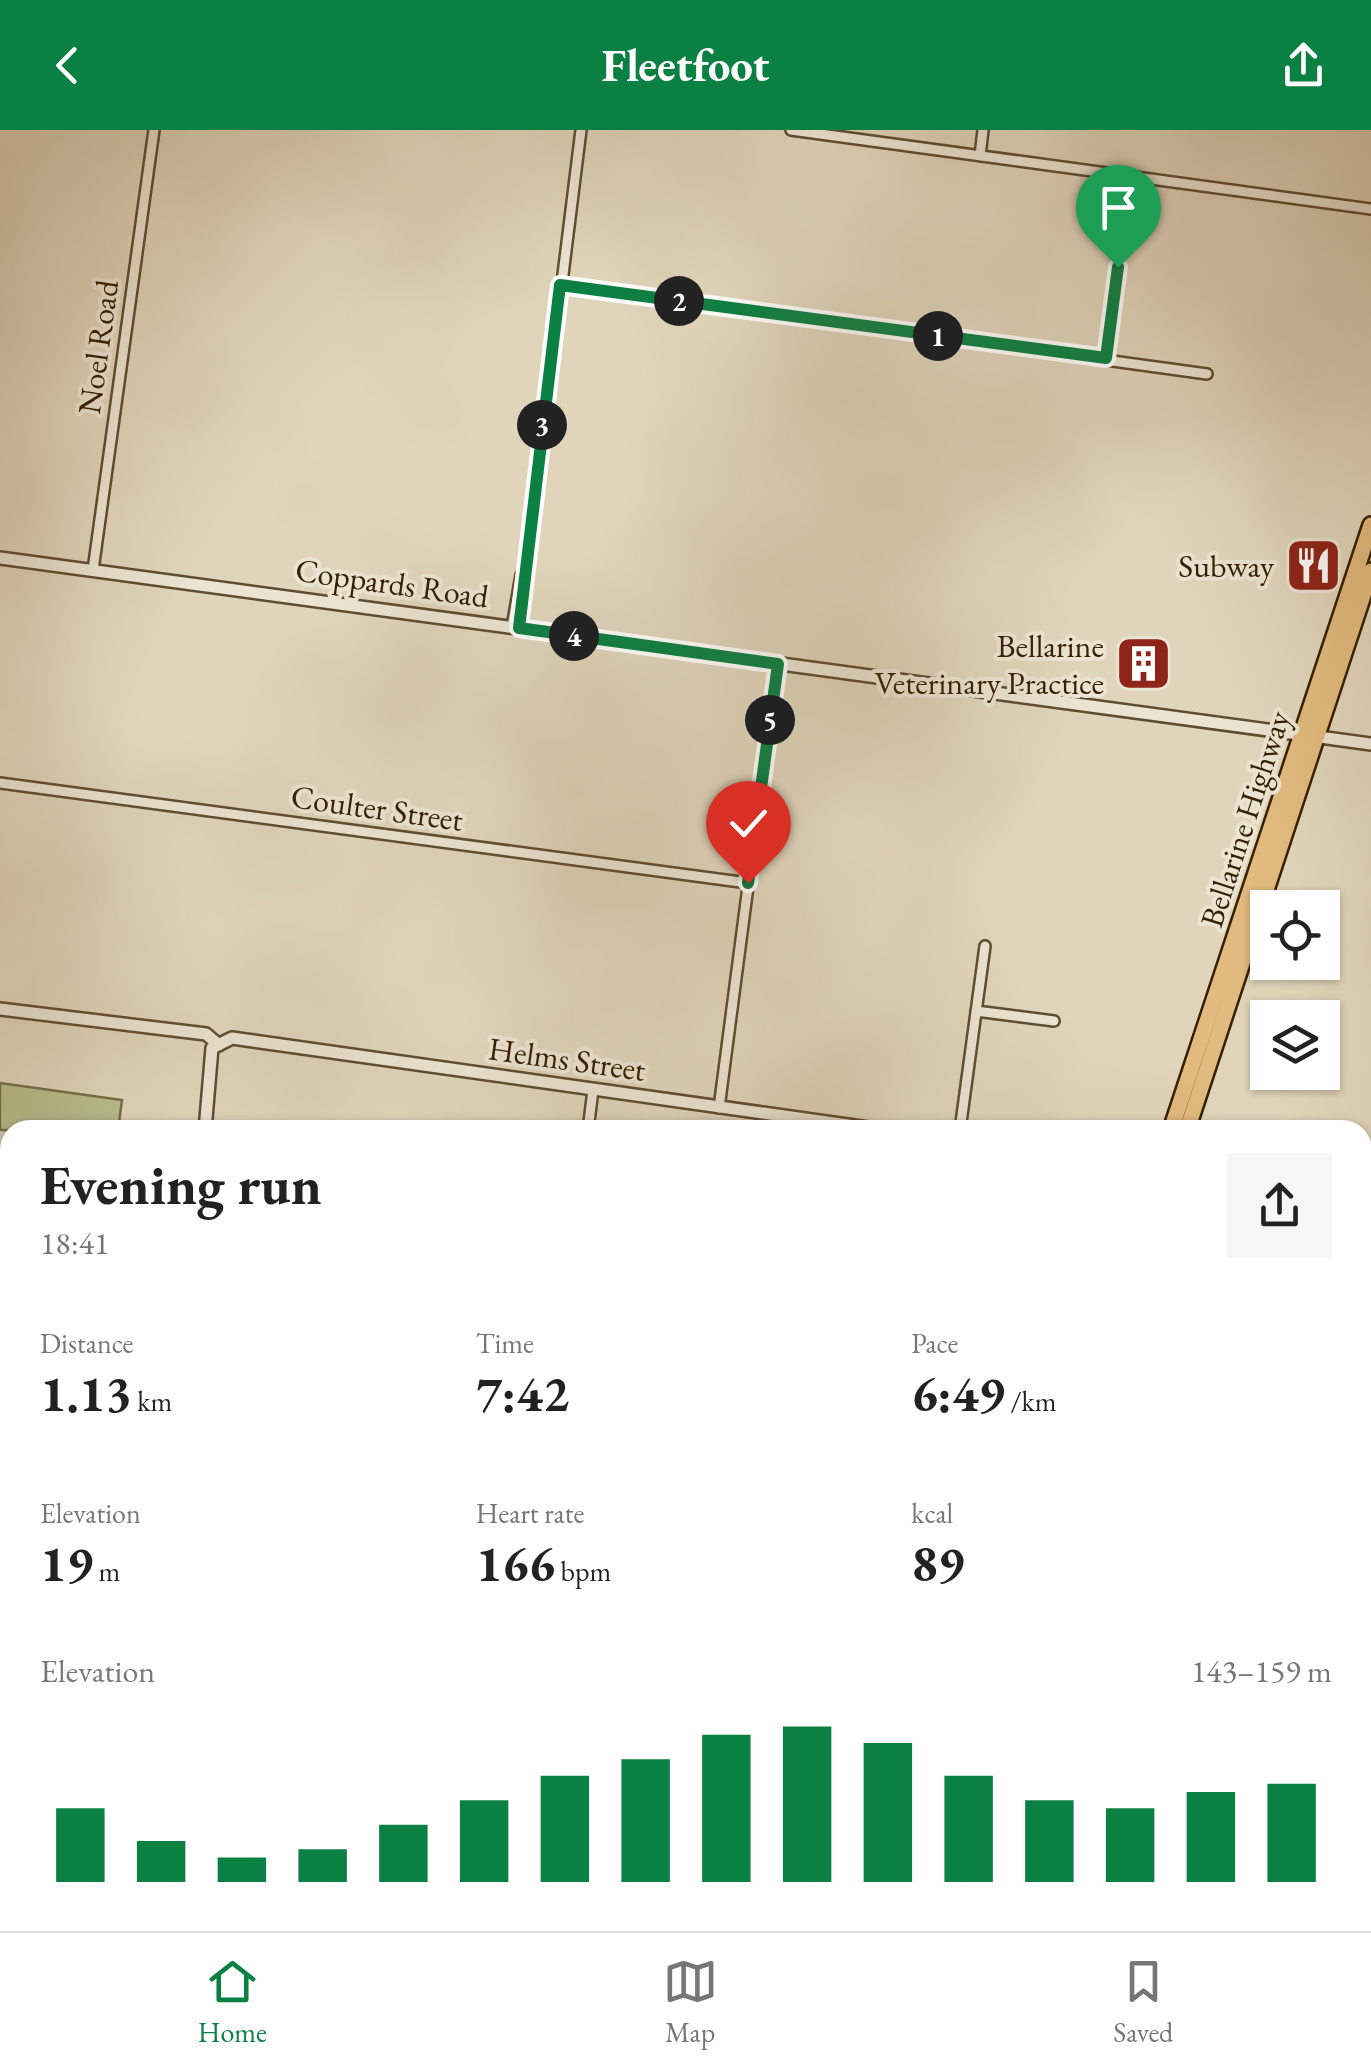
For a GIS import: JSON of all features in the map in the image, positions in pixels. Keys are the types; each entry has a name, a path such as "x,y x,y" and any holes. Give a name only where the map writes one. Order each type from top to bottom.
{"highway":[{"name":"Bellarine Highway","path":"1189,1120 1371,525"},
{"name":"Bellarine Highway","path":"1174,1120 1309,735 1371,571"}],"street":[{"name":"Noel Road","path":"93,570 154,130"},
{"path":"515,628 580,130"},
{"path":"791,130 1371,209"},
{"path":"980,156 984,130"},
{"path":"1106,358 1131,176"},
{"path":"560,285 1207,374"},
{"name":"Coppards Road","path":"0,558 1371,744"},
{"path":"718,1108 778,664"},
{"name":"Coulter Street","path":"0,783 748,883"},
{"path":"961,1120 984,946"},
{"path":"0,1009 189,1035 216,1046 206,1120"},
{"path":"976,1011 1054,1022"},
{"name":"Helms Street","path":"216,1046 244,1042 808,1120"},
{"path":"589,1120 593,1090"}],"green space":[{"path":"0,1083 122,1100 119,1120 0,1120"}],"place":[{"name":"Subway","path":"1313,566"},
{"name":"Bellarine Veterinary Practice","path":"1143,664"}],"route":[{"path":"748,883 778,664 519,628 523,568 560,285 1106,358 1118,267"}]}
